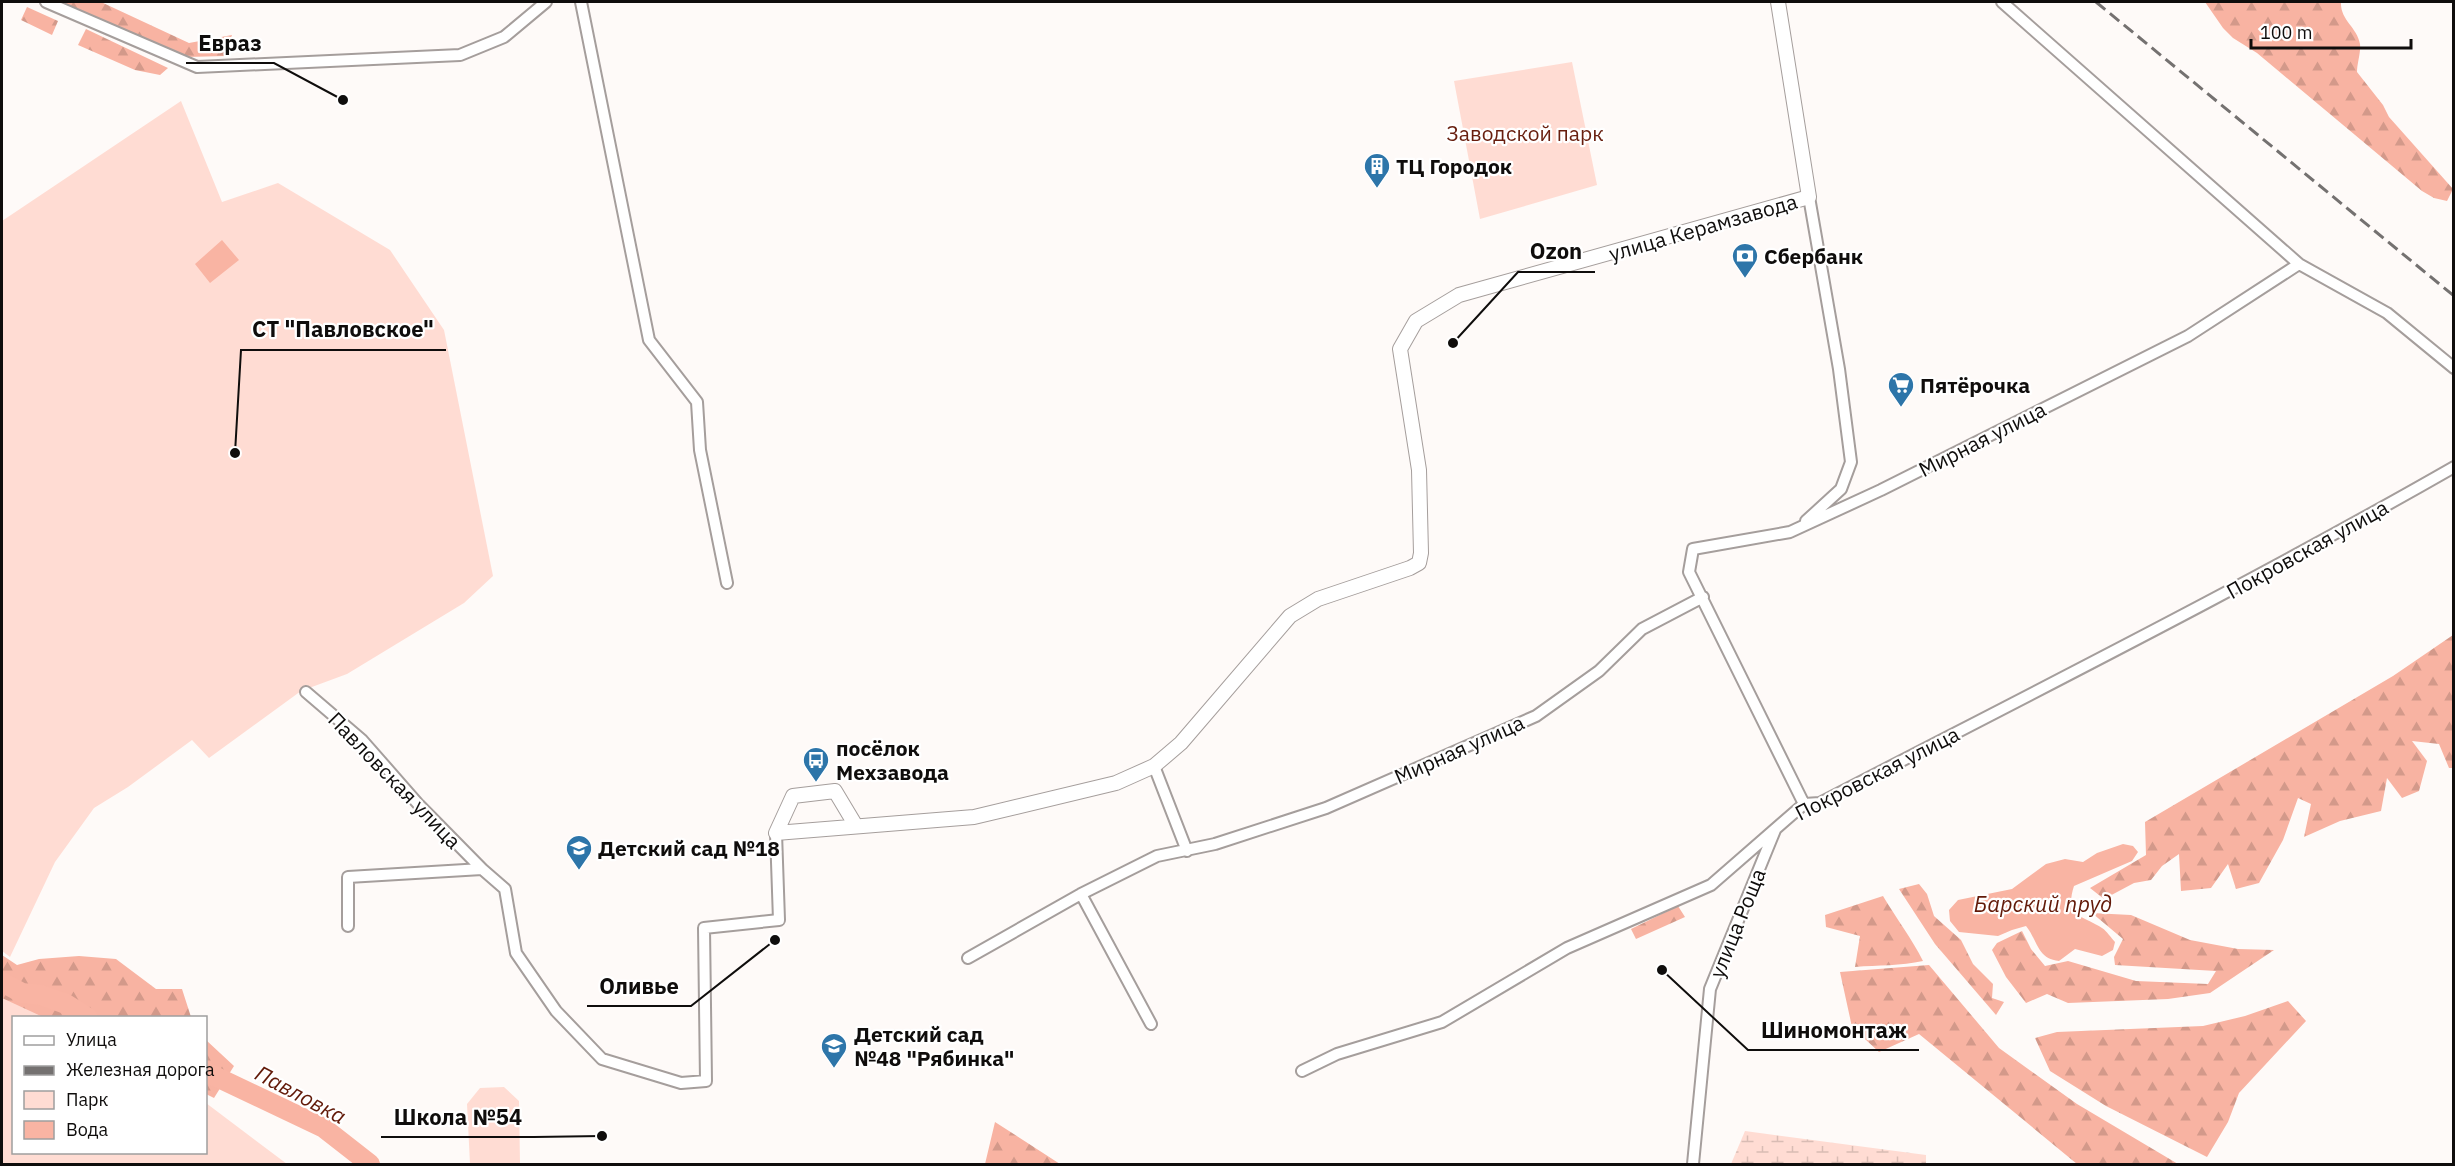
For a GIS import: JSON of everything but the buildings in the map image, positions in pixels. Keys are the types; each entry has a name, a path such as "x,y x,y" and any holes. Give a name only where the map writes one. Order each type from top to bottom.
{"street":[{"path":"46,2 197,67 460,55 504,38 546,2"},
{"path":"581,2 649,340 697,402 700,450 727,583"},
{"name":"улица Керамзавода","path":"1778,2 1839,369 1851,462 1841,489 1798,529"},
{"path":"2002,2 2299,264 2387,313 2454,368"},
{"name":"улица Керамзавода","path":"1154,766 1181,742 1290,616 1318,599 1419,563 1421,553 1419,470 1400,349 1416,321 1459,295 1809,197"},
{"name":"Мирная улица","path":"1804,804 1689,572 1692,549 1790,532 1892,485 2188,336 2299,264"},
{"name":"Покровская улица","path":"1302,1071 1336,1054 1442,1022 1567,948 1711,885 1804,804 1820,802 2206,604 2454,467"},
{"name":"Мирная улица","path":"968,958 1082,894 1157,856 1215,844 1326,808 1536,716 1599,671 1642,629 1703,597"},
{"name":"Павловская улица","path":"306,692 362,740 419,805 505,889 516,953 556,1011 602,1059 681,1083 706,1081 704,928 779,920 776,832"},
{"path":"856,826 835,791 793,796 776,832 856,826 974,817 1116,783 1154,766 1188,850"},
{"name":"улица Роща","path":"1693,1164 1710,989 1776,827"},
{"path":"348,926 348,877 482,869"},
{"path":"1082,894 1150,1024"}],"green space":[{"path":"62,2 101,2 189,43 232,35 225,56 187,57"},
{"path":"2205,2 2341,2 2343,14 2356,33 2360,44 2357,72 2383,105 2389,117 2453,189 2447,201 2434,198 2422,191 2257,53 2233,38"},
{"path":"27,7 58,21 52,35 21,20"},
{"path":"86,29 168,68 160,75 135,70 78,45"},
{"name":"Заводской парк","path":"1572,62 1597,185 1480,219 1454,81"},
{"path":"181,101 222,202 278,183 390,250 444,330 493,576 464,603 347,674 301,691 209,758 192,740 128,787 94,808 55,862 10,957 2,951 2,221"},
{"path":"2453,635 2453,768 2449,768 2439,744 2412,741 2427,761 2419,791 2402,798 2387,778 2381,811 2340,821 2304,837 2311,804 2298,798 2283,840 2259,883 2236,889 2228,864 2211,888 2181,891 2179,854 2162,866 2151,880 2134,883 2104,899 2090,888 2146,855 2145,822 2393,676"},
{"path":"1919,884 1927,894 1934,916 1961,940 1973,964 1993,984 1992,998 2004,1002 1996,1015 1935,944 1899,889"},
{"path":"1883,896 1923,961 1855,967 1860,936 1826,927 1825,915"},
{"path":"1678,906 1685,917 1636,939 1631,929"},
{"path":"2092,913 2131,915 2190,940 2238,949 2274,950 2210,993 2168,999 2068,1003 2047,994 2026,1003 2006,977 1992,950 1997,943 2022,931 2031,949 2045,966 2068,961 2136,981 2208,984 2216,971 2115,965 2114,957 2123,939"},
{"path":"2,955 17,965 39,959 79,956 116,959 156,989 182,989 191,1016 33,1016 2,1003"},
{"path":"1929,965 1999,1048 2077,1104 2178,1164 2077,1164 1919,1034 1879,1052 1852,1027 1840,972"},
{"path":"2,998 41,1016 12,1016 12,1154 207,1154 207,1104 287,1164 2,1164"},
{"path":"2288,1001 2306,1021 2239,1093 2228,1122 2207,1157 2106,1106 2050,1071 2035,1038 2057,1032 2203,1026 2245,1016"},
{"path":"207,1041 234,1066 214,1098 207,1094"},
{"path":"504,1087 519,1101 520,1164 470,1164 467,1104 480,1088"},
{"path":"995,1122 1060,1164 985,1164"},
{"path":"1745,1131 1926,1155 1926,1164 1731,1164"}],"water":[{"path":"222,240 239,260 210,283 195,264"},
{"name":"Барский пруд","path":"2123,844 2133,846 2138,852 2132,861 2074,886 2072,896 2071,904 2077,914 2104,929 2115,942 2113,950 2102,956 2075,949 2059,961 2052,960 2042,953 2026,926 1998,936 1959,932 1950,921 1949,910 1958,900 2012,889 2046,864 2065,859 2083,862 2097,853"}],"waterway":[{"name":"Павловка","path":"2,982 22,993 41,995 66,1004 85,1016"},
{"name":"Павловка","path":"207,1072 324,1128 370,1164"}],"railway":[{"path":"2096,2 2454,296"}],"place":[{"name":"Евраз","path":"343,100"},
{"name":"ТЦ Городок","path":"1377,189"},
{"name":"Сбербанк","path":"1745,279"},
{"name":"Ozon","path":"1453,343"},
{"name":"Пятёрочка","path":"1901,408"},
{"name":"СТ \"Павловское\"","path":"235,453"},
{"name":"посёлок Мехзавода","path":"816,783"},
{"name":"Детский сад №18","path":"579,871"},
{"name":"Оливье","path":"775,940"},
{"name":"Шиномонтаж","path":"1662,970"},
{"name":"Детский сад №48 \"Рябинка\"","path":"834,1069"},
{"name":"Школа №54","path":"602,1136"}]}
